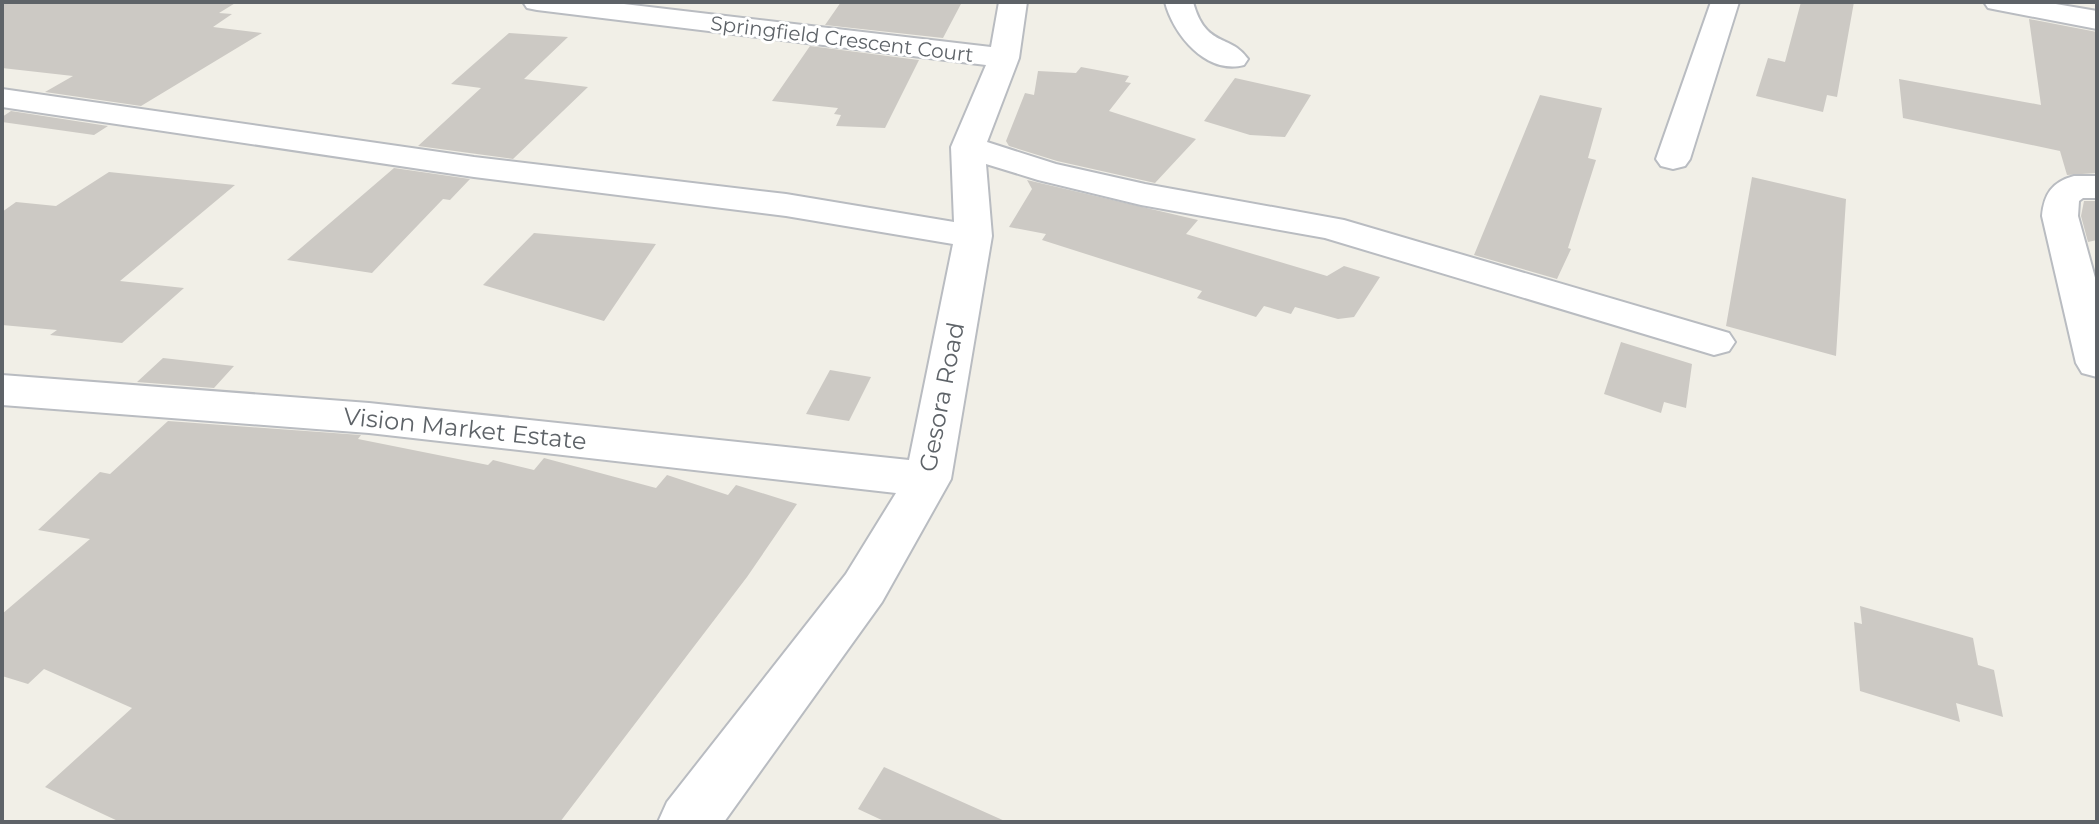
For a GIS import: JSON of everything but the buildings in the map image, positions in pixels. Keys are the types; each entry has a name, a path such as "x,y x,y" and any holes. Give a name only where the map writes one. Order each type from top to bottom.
{"street":[{"name":"Springfield Crescent Court","path":"537,2 1004,58"},
{"name":"Gesora Road","path":"688,822 864,588 928,479 973,236 968,147 1004,58 1013,2"},
{"path":"1179,2 1183,21 1192,34 1207,46 1233,59"},
{"path":"1673,159 1725,2"},
{"path":"1998,2 2097,20"},
{"path":"2,98 474,167 786,205 973,236"},
{"path":"968,147 1050,173 1096,181 1141,194 1331,228 1714,342"},
{"path":"2097,187 2074,187 2061,198 2060,216 2097,363"},
{"name":"Vision Market Estate","path":"2,390 369,418 928,479"}]}
